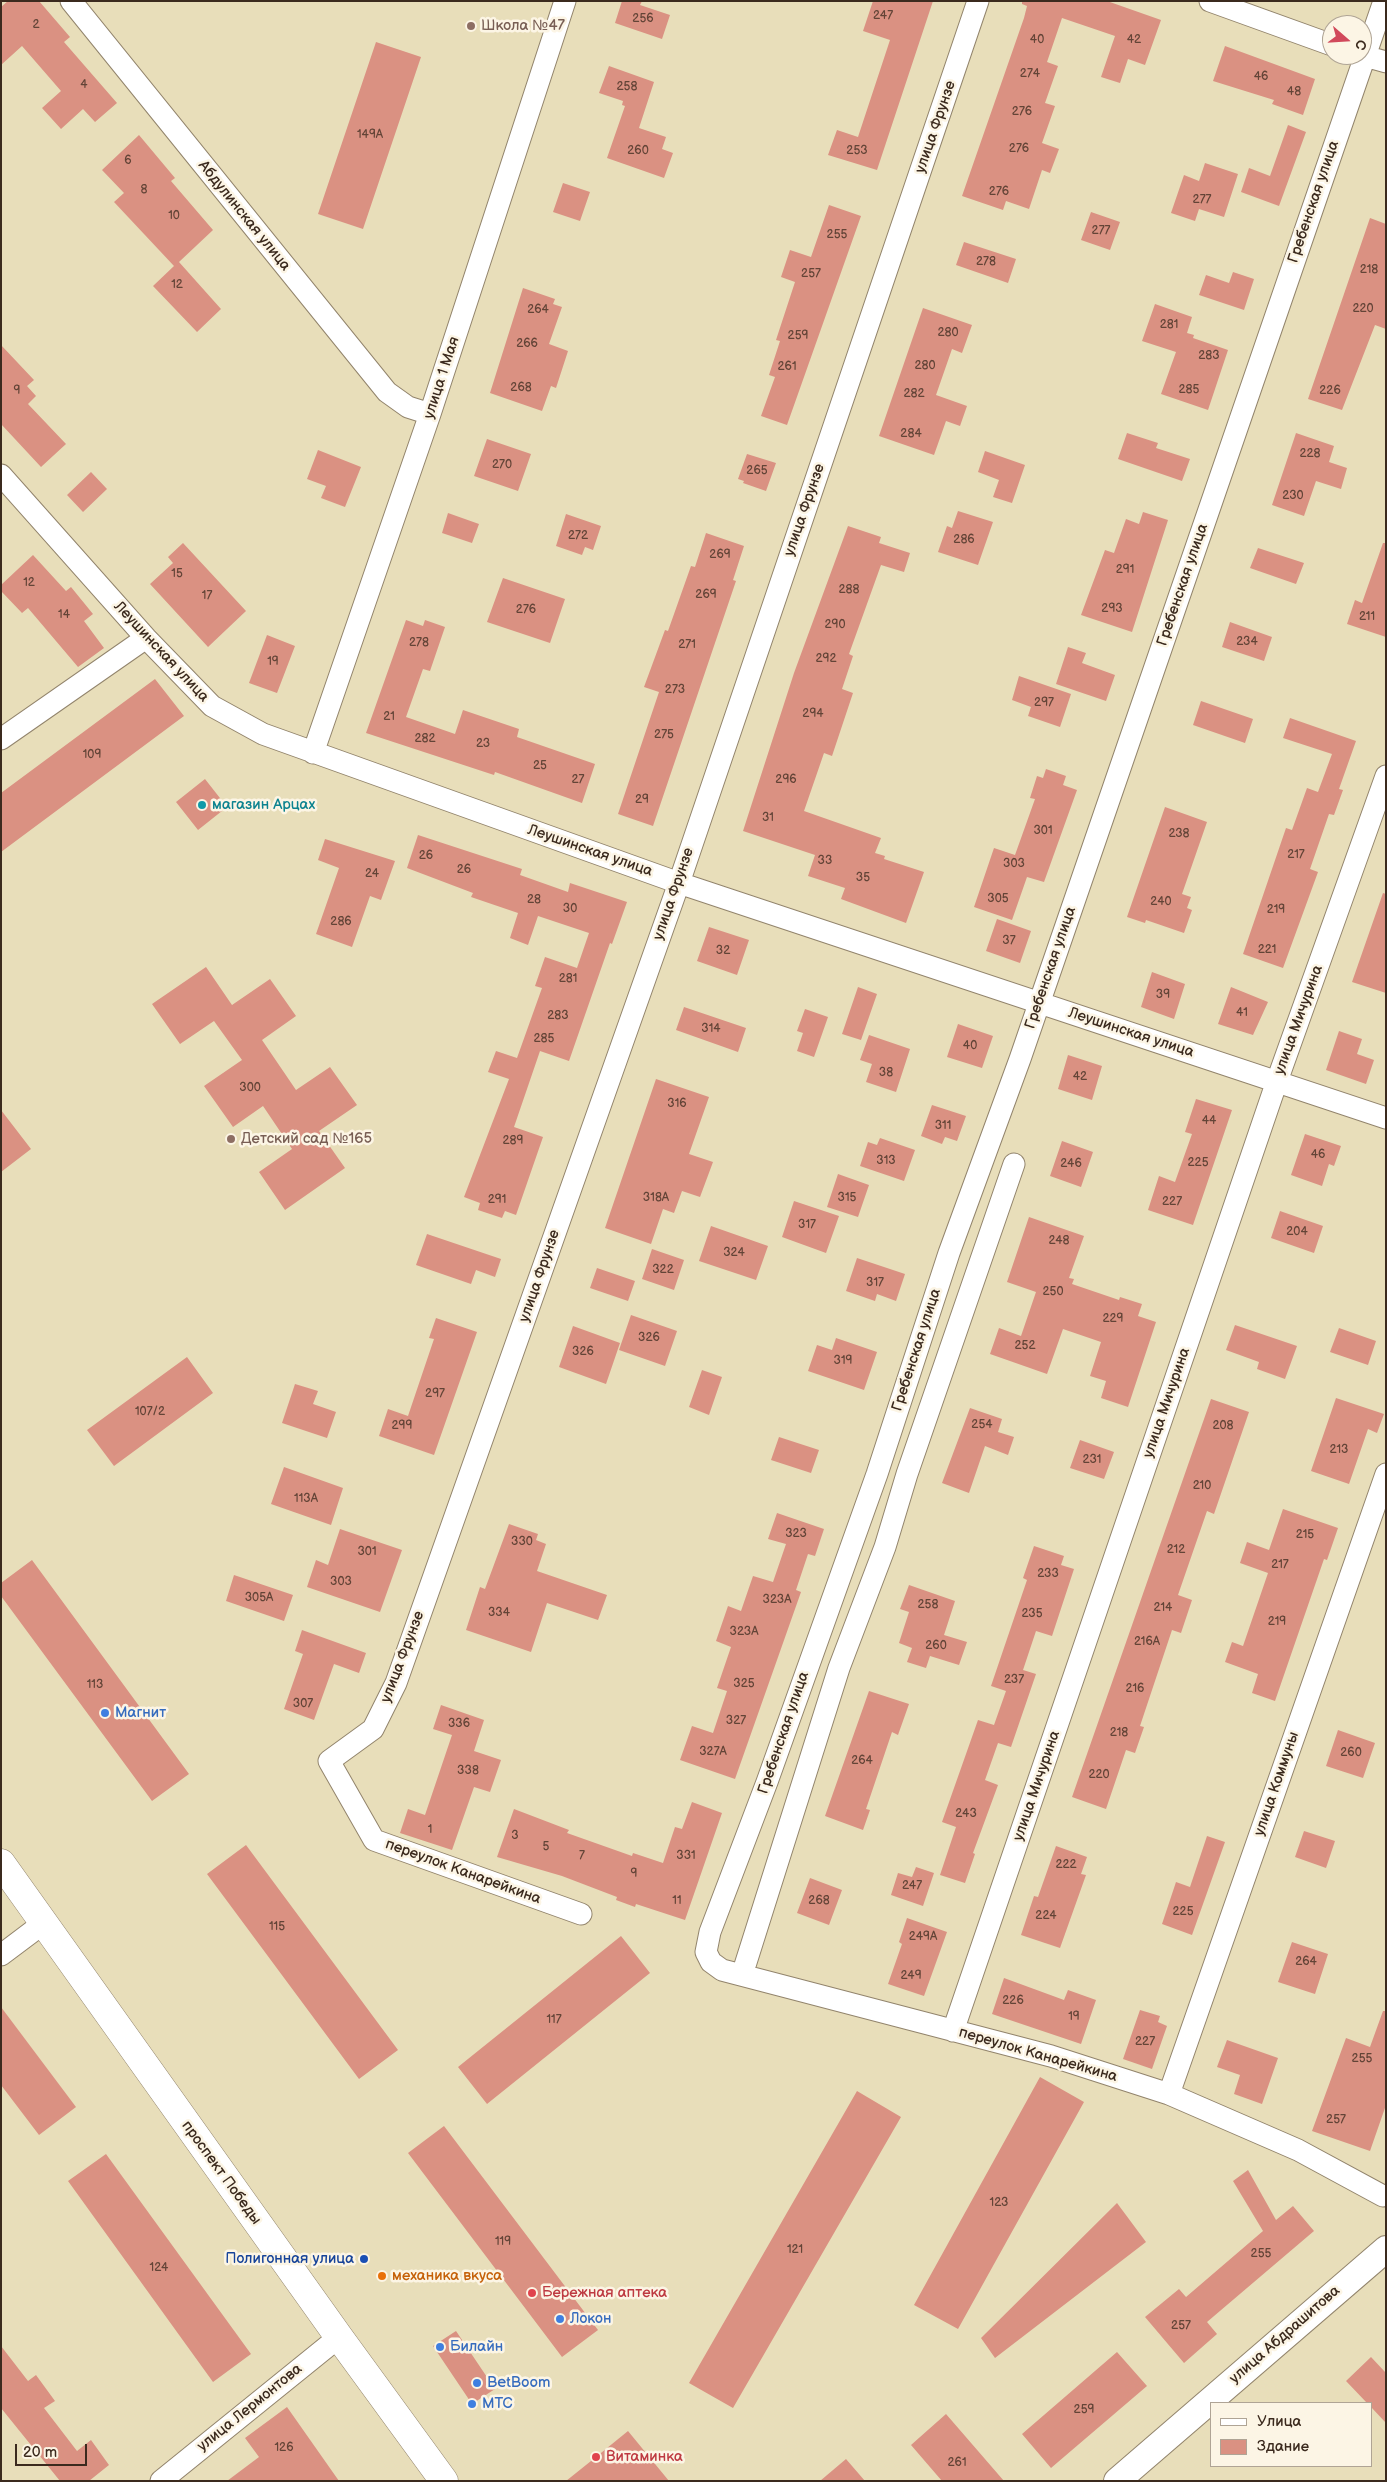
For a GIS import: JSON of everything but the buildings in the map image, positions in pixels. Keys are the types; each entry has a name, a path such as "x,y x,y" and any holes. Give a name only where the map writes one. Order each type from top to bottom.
{"main road":[{"name":"проспект Победы","path":"1,1862 339,2337 444,2481"}],"street":[{"name":"Абдулинская улица","path":"71,1 387,392 408,407 430,414"},
{"name":"улица 1 Мая","path":"313,754 430,414 565,1"},
{"name":"улица Фрунзе","path":"329,1761 373,1729 396,1683 679,882 978,1"},
{"path":"1210,1 1322,41"},
{"name":"Гребенская улица","path":"1372,32 1384,1"},
{"path":"1372,58 1386,62"},
{"name":"Гребенская улица","path":"710,1932 767,1782 877,1474 949,1253 1038,1004 1360,65"},
{"name":"Леушинская улица","path":"1,475 146,638 212,706 263,734 313,754 679,882 1038,1004 1386,1118"},
{"path":"1,739 146,638"},
{"name":"улица Мичурина","path":"953,2031 1277,1081 1386,776"},
{"name":"Гребенская улица","path":"742,1975 839,1668 885,1547 907,1474 1014,1164"},
{"name":"улица Коммуны","path":"1169,2094 1386,1474"},
{"name":"переулок Канарейкина","path":"329,1761 374,1840 581,1914"},
{"path":"1,1955 45,1922"},
{"name":"переулок Канарейкина","path":"710,1932 706,1952 711,1962 722,1970 1051,2056 1169,2094 1298,2150 1385,2194"},
{"name":"улица Абдрашитова","path":"1117,2481 1386,2249"},
{"name":"улица Лермонтова","path":"161,2481 339,2337"}],"place":[{"name":"Школа №47","path":"471,26"},
{"name":"магазин Арцах","path":"202,805"},
{"name":"Детский сад №165","path":"231,1139"},
{"name":"Магнит","path":"105,1713"},
{"name":"Полигонная улица","path":"364,2259"},
{"name":"механика вкуса","path":"382,2276"},
{"name":"Бережная аптека","path":"532,2293"},
{"name":"Локон","path":"560,2319"},
{"name":"Билайн","path":"440,2347"},
{"name":"BetBoom","path":"477,2383"},
{"name":"МТС","path":"472,2404"},
{"name":"Витаминка","path":"596,2457"}]}
